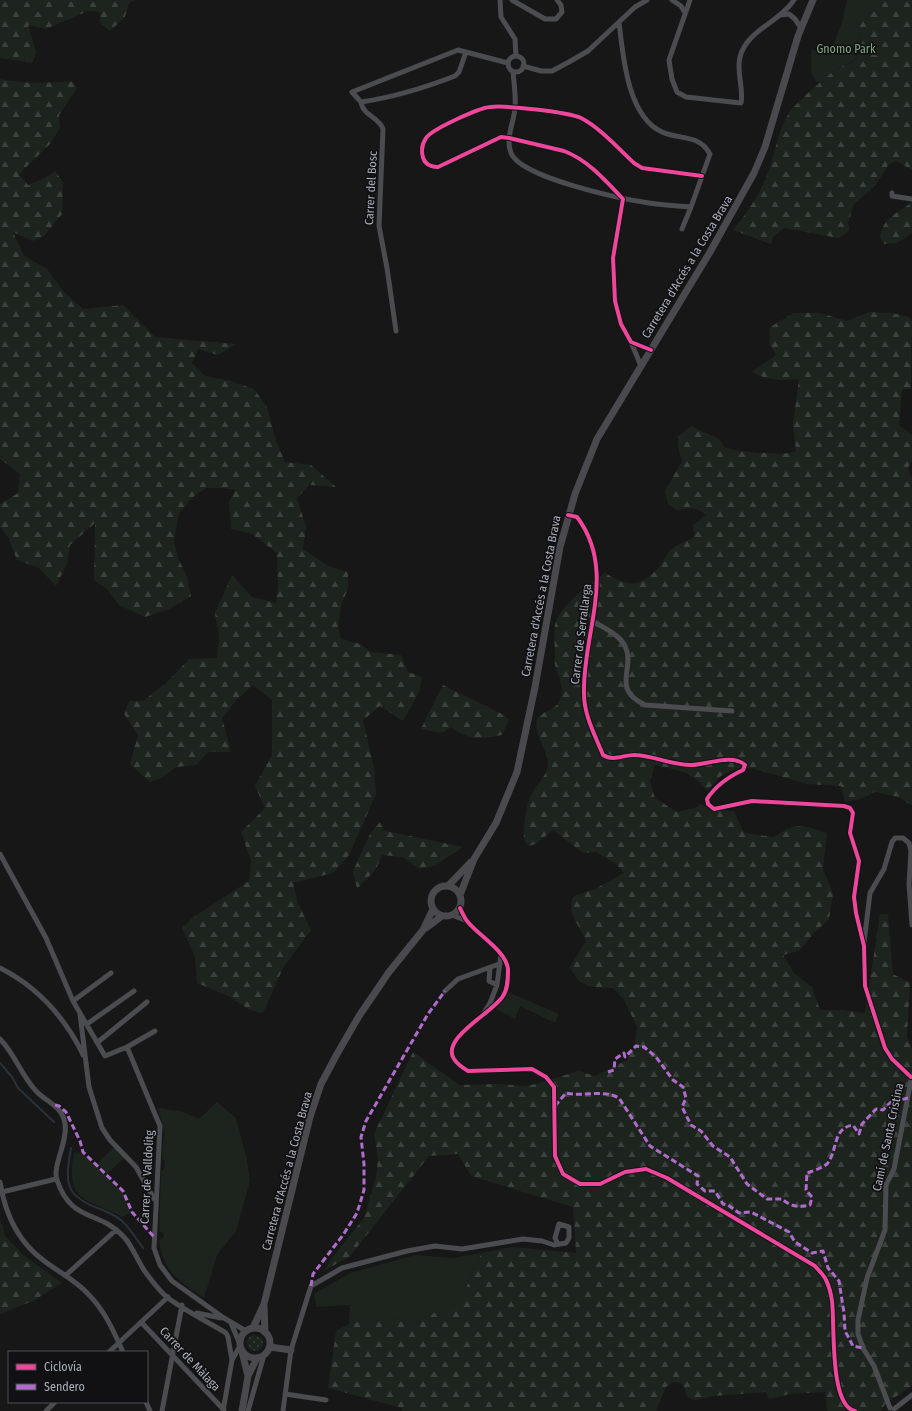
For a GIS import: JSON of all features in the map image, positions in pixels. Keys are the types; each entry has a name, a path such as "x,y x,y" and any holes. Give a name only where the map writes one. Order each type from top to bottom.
{"main road":[{"name":"Carretera d'Accés a la Costa Brava","path":"460,895 474,859 496,823 517,772 527,732 560,548 568,515 597,439 731,216 754,173 765,147 801,28 813,0"},
{"name":"Carretera d'Accés a la Costa Brava","path":"448,886 474,859"},
{"path":"448,886 454,888 460,895 460,908 452,915 442,916 433,909 431,900 433,892 440,887 448,886"},
{"name":"Carretera d'Accés a la Costa Brava","path":"265,1332 264,1304 305,1138 322,1084 359,1016 389,972 423,930 433,909"},
{"name":"Carretera d'Accés a la Costa Brava","path":"423,930 442,916"},
{"name":"Carretera d'Accés a la Costa Brava","path":"249,1329 264,1304"},
{"path":"240,1347 248,1357 257,1358 264,1355 270,1347 270,1339 265,1332 249,1329 241,1336 240,1347 248,1376"},
{"path":"270,1347 290,1350"},
{"path":"242,1411 248,1376 257,1358"}],"street":[{"path":"500,0 501,17 515,39 516,56"},
{"path":"512,0 545,19 556,19 562,12 562,5 557,0"},
{"path":"523,66 541,71 552,71 588,51 635,7 647,0"},
{"path":"672,0 680,6 685,13"},
{"path":"690,0 669,60 672,79 677,92 686,97 741,103 740,58 743,48 751,37 781,15 794,0"},
{"path":"781,15 789,14 795,19 801,28"},
{"path":"619,22 627,79 642,113 652,127 664,132 696,140 706,146 710,154 682,229"},
{"name":"Carrer del Bosc","path":"396,330 379,226 383,163 383,129 382,124 364,112 361,102 352,92 458,50 466,52"},
{"path":"361,102 390,98 418,91 455,76 459,72 466,52 508,63"},
{"path":"516,56 511,58 508,63 509,68 513,72 515,107 509,138 512,157 525,166 548,178 623,199 650,204 691,207"},
{"path":"513,72 519,71 523,66 522,59 516,56"},
{"path":"623,199 598,174 573,154 509,138 500,138 438,167 430,167 425,163 422,149 426,138 433,132 460,117 489,106 515,107 579,117 588,122 634,163 642,168 702,176"},
{"path":"892,193 892,196 912,199"},
{"path":"623,199 613,258 615,301 621,324 631,342 641,366"},
{"path":"631,342 651,350"},
{"name":"Carrer de Serrallarga","path":"568,515 577,517 586,529 594,550 597,579 593,621 585,664 584,694 585,710 603,755 616,758 635,755 691,765 729,760 742,762 745,765 743,770 727,778 713,790 707,799 708,804 714,809 752,801 844,806 850,808 853,813 850,833 859,861 854,897 856,913 864,946 864,986 885,1048 892,1059 912,1076"},
{"path":"593,621 617,636 625,646 627,655 626,680 628,693 636,701 645,705 732,711"},
{"path":"864,946 870,893 876,880 884,869 892,842 896,838 903,838 909,843 911,851 909,884 912,925"},
{"path":"0,854 46,938 73,1002 105,1056 127,1047 155,1031"},
{"path":"460,908 467,921 505,959 508,968 508,981 504,995 495,1007 482,1016 453,1044 453,1058 468,1071 532,1069 546,1077 554,1088 555,1156 563,1174 580,1184 600,1184 625,1172 646,1169 667,1178 814,1266 826,1278 832,1301 838,1386 843,1401 851,1410 855,1411"},
{"path":"452,915 467,921"},
{"path":"482,1016 498,985 501,955"},
{"path":"445,991 458,979 499,964 508,968"},
{"path":"0,968 16,976 35,990 53,1009 82,1051 86,1063"},
{"path":"490,968 489,981 498,985"},
{"path":"73,1002 111,973"},
{"path":"87,1024 134,991"},
{"path":"98,1042 147,1002"},
{"path":"80,1013 89,1087 102,1128 110,1140 136,1167 155,1201"},
{"path":"0,1039 12,1052 27,1081 37,1093 59,1109 65,1123 65,1143 58,1161 56,1179 65,1198 77,1211 109,1223 124,1237 146,1272 168,1297 226,1332 232,1360 223,1410"},
{"name":"Carrer de Valldolitg","path":"127,1047 160,1126 155,1201 154,1248 160,1265 172,1281 231,1323 249,1329"},
{"name":"Camí de Santa Cristina","path":"894,1409 874,1366 863,1348 858,1334 858,1320 868,1278 885,1230 886,1185 894,1169 912,1076"},
{"path":"2,1192 56,1179"},
{"path":"0,1182 8,1215 15,1230 27,1246 42,1260 66,1275 89,1295 106,1316 123,1351"},
{"path":"66,1275 116,1230"},
{"path":"283,1411 290,1350 311,1286 342,1268 407,1251 435,1246 462,1249 523,1239 558,1244"},
{"path":"111,1351 168,1297"},
{"path":"162,1411 182,1305"},
{"name":"Carrer de Valldolitg","path":"194,1313 224,1318"},
{"name":"Carrer de Màlaga","path":"141,1322 223,1410"},
{"path":"231,1323 240,1347 232,1360"},
{"path":"248,1411 264,1355"},
{"path":"285,1394 326,1400"},
{"path":"885,1411 894,1409 912,1395"},
{"path":"46,1411 54,1403"}],"green space":[{"path":"0,0 136,0 129,3 125,17 110,31 100,23 100,12 88,11 46,29 28,25 36,52 33,63 0,58"},
{"name":"Gnomo Park","path":"847,0 877,0 868,9 860,24 860,51 851,63 835,70 821,83 816,82 811,73 811,49 830,54 842,22"},
{"path":"877,0 912,0 912,170 896,161 889,164 875,186 854,204 848,223 849,230 838,238 784,228 773,237 771,244 733,230 749,209 762,186 769,170 781,129 788,114 815,86 839,68 855,60 860,49 860,23 862,16"},
{"path":"0,79 36,83 72,81 77,88 59,115 60,128 50,144 19,174 28,185 45,178 55,171 63,182 62,214 43,237 32,241 13,232 24,256 47,269 64,292 83,309 123,305 155,337 236,344 218,355 198,349 192,363 205,376 231,381 254,389 267,407 276,441 285,462 311,465 336,487 309,485 297,498 306,527 303,549 328,566 348,572 348,589 342,602 338,627 341,639 360,644 371,652 401,655 408,672 422,677 419,692 403,721 380,706 363,720 374,768 376,794 349,855 333,873 293,883 298,903 311,930 283,968 263,1013 250,1010 228,996 197,983 195,956 182,928 192,918 249,881 251,861 241,832 265,808 255,786 272,755 272,700 253,685 237,699 222,718 231,752 208,752 196,765 176,767 161,778 150,782 130,764 138,735 124,714 129,701 143,701 166,683 189,659 217,658 219,637 215,613 232,575 252,597 276,603 278,586 277,553 252,534 231,529 229,502 235,490 206,488 193,497 179,513 174,541 178,558 187,577 191,596 169,609 145,617 119,605 107,589 94,580 95,523 70,545 67,564 56,586 39,568 17,560 8,537 0,527 0,504 18,493 20,474 0,459"},
{"path":"912,202 912,233 897,243 884,244 880,238 884,225"},
{"path":"869,312 892,313 909,317 912,321 911,388 902,390 899,425 912,435 912,460 908,468 912,480 912,806 899,797 875,792 861,799 845,802 841,786 807,784 751,768 735,769 721,776 707,791 696,779 684,772 655,765 650,781 655,798 677,812 695,808 701,804 709,809 734,811 744,833 774,837 788,829 800,826 827,833 823,869 833,894 829,919 814,933 799,951 783,955 794,973 812,987 820,1010 843,1010 865,1013 880,914 888,914 893,974 910,983 907,1037 912,1048 912,1386 886,1403 881,1411 827,1411 825,1392 790,1394 769,1399 766,1392 714,1396 695,1400 687,1397 685,1389 682,1385 674,1382 666,1387 656,1411 402,1411 402,1408 328,1388 336,1331 349,1324 376,1316 413,1322 450,1306 459,1305 474,1269 478,1264 481,1253 512,1247 576,1253 573,1207 471,1176 458,1154 429,1156 350,1256 324,1271 331,1259 364,1218 376,1177 378,1158 374,1134 413,1052 460,1085 497,1084 528,1086 579,1071 595,1076 627,1060 634,1047 637,1027 624,1000 613,988 593,987 582,983 570,967 586,941 572,914 572,903 574,896 595,889 624,873 616,864 596,852 583,853 553,830 537,843 530,846 524,838 528,804 531,795 545,775 548,763 536,726 537,719 556,706 560,700 562,691 555,663 555,624 561,612 571,601 605,573 627,583 639,582 652,574 671,550 677,545 694,537 693,525 706,515 700,510 693,508 678,510 668,504 665,491 682,461 678,447 678,437 691,426 719,439 724,447 738,451 779,454 796,452 793,424 799,379 781,380 764,377 752,372 776,355 769,343 770,327 794,313 820,313 847,321"},
{"path":"443,685 504,715 509,720 502,735 475,738 464,735 451,727 442,733 421,729"},
{"path":"380,822 385,831 463,847 434,866 419,869 403,857 382,855 376,869 357,889 353,871 370,834"},
{"path":"508,992 559,1014 555,1023 520,1006 515,1019 496,1009 506,997"},
{"path":"217,1102 236,1118 247,1160 250,1181 236,1231 217,1255 204,1298 174,1275 168,1268 161,1251 159,1240 164,1237 163,1233 159,1231 161,1171 164,1169 165,1161 162,1159 164,1132 158,1108 180,1111 200,1118"},
{"path":"115,1146 125,1157 107,1174 97,1164"},
{"path":"74,1152 82,1153 114,1183 122,1192 131,1212 123,1217 89,1202 81,1196 76,1190 73,1181 72,1169"},
{"path":"0,1218 5,1236 23,1255 62,1283 33,1301 0,1314"},
{"path":"481,1253 478,1264 474,1269 459,1305 450,1306 413,1322 376,1316 349,1324 350,1305 316,1307 314,1294 350,1273 415,1255 453,1258"},
{"path":"252,1335 258,1335 263,1340 261,1349 258,1351 252,1351 247,1346 247,1340"}],"waterway":[{"path":"0,1063 12,1077 18,1088 54,1122"},
{"path":"71,1148 68,1179 73,1193 79,1199 88,1204 120,1219 128,1227 143,1248"}],"marked path":[{"path":"311,1286 313,1274 343,1235 357,1213 364,1190 364,1164 361,1137 366,1121 428,1014 445,991"},
{"path":"608,1072 614,1070 615,1059 624,1053 625,1057 636,1046 644,1047 656,1057 673,1080 683,1087 686,1098 682,1107 691,1125 701,1131 713,1146 730,1157 747,1184 767,1199 782,1199 791,1205 798,1206 810,1205 812,1197 806,1190 807,1173 827,1164 833,1153 838,1135 846,1127 853,1125 859,1134 862,1124 876,1109 883,1110 894,1099 900,1100 908,1098"},
{"path":"555,1106 566,1093 606,1094 619,1098 650,1146 698,1176 697,1184 705,1191 715,1191 723,1204 728,1205 739,1213 751,1212 789,1232 795,1242 812,1253 823,1251 828,1268 839,1281 845,1331 853,1346 863,1348"},
{"path":"55,1105 59,1106 66,1112 80,1141 83,1152 123,1191 132,1212 154,1237"}],"cycle path":[{"path":"651,350 631,342 621,324 615,301 613,258 623,199 589,165 564,151 501,137 438,167 434,167 428,165 424,160 422,154 423,146 426,138 430,134 456,120 484,108 509,107 563,113 581,118 602,133 634,163 642,168 702,176"},
{"path":"568,515 577,517 589,538 595,559 597,581 585,671 584,702 593,732 603,755 611,758 632,755 643,756 684,765 697,765 719,760 733,760 745,765 743,770 723,782 707,799 708,804 714,809 752,801 844,806 850,808 853,813 850,833 859,861 854,897 856,913 864,946 865,986 885,1048 892,1059 911,1077"},
{"path":"460,908 467,921 502,956 506,962 508,976 507,987 503,996 490,1010 461,1034 454,1043 452,1051 455,1061 468,1071 532,1069 546,1077 554,1087 555,1156 563,1174 580,1184 600,1184 625,1172 646,1169 667,1178 815,1266 825,1278 831,1296 835,1362 837,1380 841,1395 847,1406 855,1411"}]}
